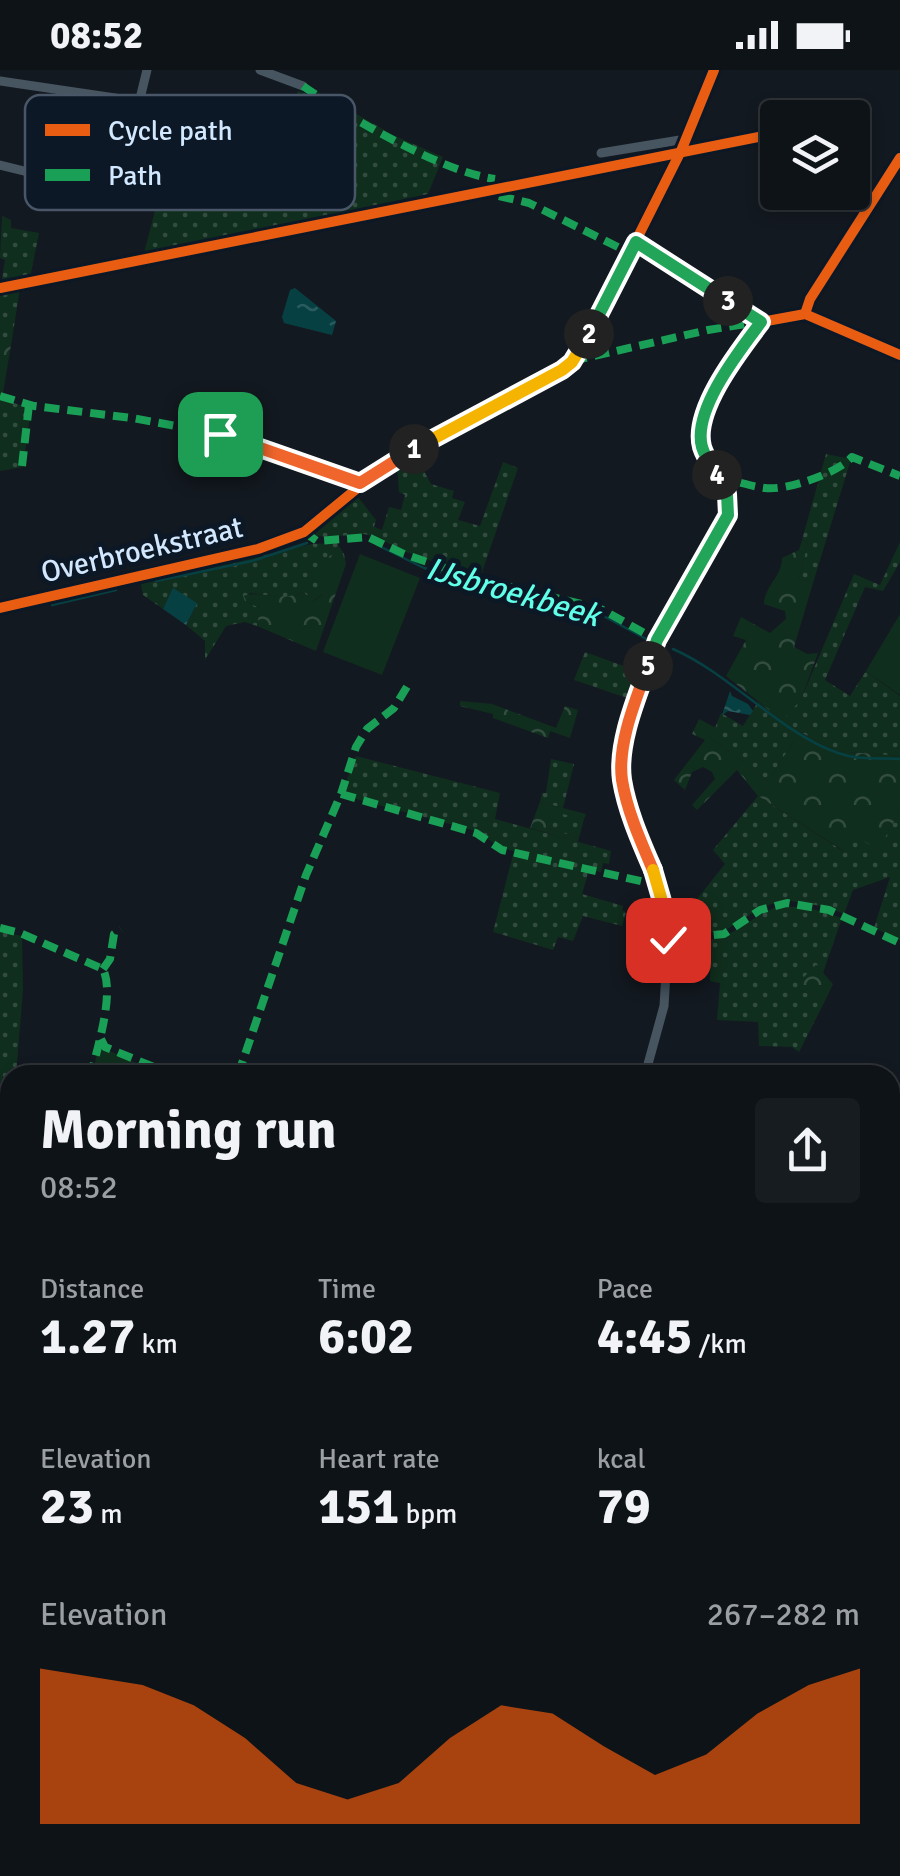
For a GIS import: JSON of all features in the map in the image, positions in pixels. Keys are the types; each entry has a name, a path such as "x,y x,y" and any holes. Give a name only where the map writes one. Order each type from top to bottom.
{"street":[{"path":"143,95 148,70"},
{"path":"260,70 303,86"},
{"path":"680,151 714,70"},
{"path":"0,81 95,95"},
{"path":"602,153 686,139"},
{"name":"Overbroekstraat","path":"0,608 243,552 294,536 318,524 360,483 404,454 555,374 572,362 680,151"},
{"path":"806,314 810,298 900,158"},
{"path":"0,164 25,170"},
{"path":"636,242 761,322 806,314 900,355"},
{"path":"650,1065 664,1006 668,940 656,878 622,779 624,750 635,701 657,640 728,515 727,494 702,448 702,430 715,389 761,322"},
{"path":"220,434 360,483"}],"green space":[{"path":"355,113 443,157 428,194 355,209"},
{"path":"675,146 671,159 1,291 1,284"},
{"path":"155,210 351,210 144,253"},
{"path":"2,216 11,220 11,228 39,233 30,278 1,284 5,260 0,258"},
{"path":"20,288 12,339 0,338 0,292"},
{"path":"0,338 12,339 2,399 0,398"},
{"path":"0,398 31,409 23,467 0,471"},
{"path":"826,454 851,459 813,583 799,579 808,542 802,540"},
{"path":"416,456 431,484 454,491 452,498 465,502 458,520 480,526 503,462 518,468 480,578 376,537 314,535 357,496 376,520 374,527 382,530 389,507 401,510 405,495 399,492 397,466"},
{"path":"802,540 808,542 799,579 813,583 794,647 807,654 818,653 801,699 783,721 726,676 746,640 733,636 741,617 770,633 786,619 785,611 764,604 765,597 782,558 799,550"},
{"path":"900,542 900,562 883,591 865,587 825,680 850,696 866,671 900,696 900,756 835,751 800,732 768,781 711,738 721,713 743,726 758,702 782,720 801,699 854,574 880,585"},
{"path":"337,543 344,554 336,553 327,591 313,601 303,592 287,598 250,593 245,601 260,608 257,626 245,622 226,626 205,660 205,641 186,625 197,603 173,589 163,609 143,595 141,584 312,544"},
{"path":"337,552 344,554 346,564 316,651 257,626 260,608 243,596 303,592 314,601 327,591 318,566"},
{"path":"360,554 420,578 382,675 323,652"},
{"path":"900,614 900,695 866,671"},
{"path":"585,652 640,672 630,699 574,680"},
{"path":"460,701 492,704 556,728 565,706 578,710 570,738 550,731 548,738 493,718 493,714 460,706"},
{"path":"699,719 716,728 711,738 768,781 800,732 835,751 900,756 900,811 878,850 854,835 844,851 758,796 737,770 697,810 692,805 715,779 712,772 703,767 692,772 685,790 674,780 705,740 692,734"},
{"path":"356,756 500,793 495,819 611,851 609,864 603,863 601,872 589,870 582,894 623,906 626,912 622,926 583,916 573,941 558,937 553,950 493,932 514,851 501,848 476,831 341,795"},
{"path":"551,759 574,764 563,808 540,802 542,793 546,793"},
{"path":"758,796 843,851 854,835 878,849 900,811 900,940 874,928 890,877 853,890 844,914 785,900 762,907 724,931 676,936 674,914 685,914 725,864 713,850"},
{"path":"540,802 586,814 584,819 550,811 546,828 579,838 578,842 530,828"},
{"path":"550,810 584,819 579,838 546,828"},
{"path":"780,906 809,908 842,918 823,973 816,965 800,990 825,1001 799,1052 792,1047 759,1046 758,1022 717,1020 720,983 710,981 710,940"},
{"path":"0,931 22,936 23,990 17,1065 0,1065"},
{"path":"816,965 833,984 825,1001 800,990 803,978"},
{"path":"99,1040 103,1048 141,1065 95,1065"}],"water":[{"path":"295,288 336,321 332,335 284,323 282,317 290,290"},
{"path":"173,588 197,603 186,625 163,609"},
{"path":"730,691 748,704 753,711 750,715 728,711 722,715"}],"waterway":[{"name":"IJsbroekbeek","path":"156,581 252,561 307,543"},
{"name":"IJsbroekbeek","path":"377,545 424,568 598,613 648,640"},
{"name":"IJsbroekbeek","path":"52,605 116,590"},
{"name":"IJsbroekbeek","path":"673,649 716,673 817,744 853,757 900,759"}],"marked path":[{"path":"303,86 317,95"},
{"path":"355,119 423,155 495,179"},
{"path":"499,196 529,203 630,253"},
{"path":"572,361 758,322"},
{"path":"0,396 34,406 220,434"},
{"path":"22,466 29,405"},
{"path":"718,478 765,488 785,487 824,475 852,457 900,476"},
{"path":"304,532 317,541 368,537 480,580 599,608 657,640"},
{"path":"241,1065 306,875 341,794 356,747 367,729 394,708 408,685"},
{"path":"341,794 476,833 502,850 658,885"},
{"path":"668,940 724,934 760,910 787,903 829,910 900,943"},
{"path":"0,928 103,969 106,1006 94,1065"},
{"path":"103,969 110,959 114,934 121,929"},
{"path":"101,1039 105,1047 149,1065"}],"cycle path":[{"path":"0,608 258,549 304,532 388,463 562,370 582,348 681,151 714,70"},
{"path":"0,288 760,137"},
{"path":"805,314 810,299 900,158"},
{"path":"635,242 761,322 805,314 900,355"}],"route":[{"path":"220,434 360,483 388,463 572,362 636,242 761,322 715,389 702,430 702,448 727,494 728,515 657,640 635,701 624,750 622,779 656,878 668,940"}]}
